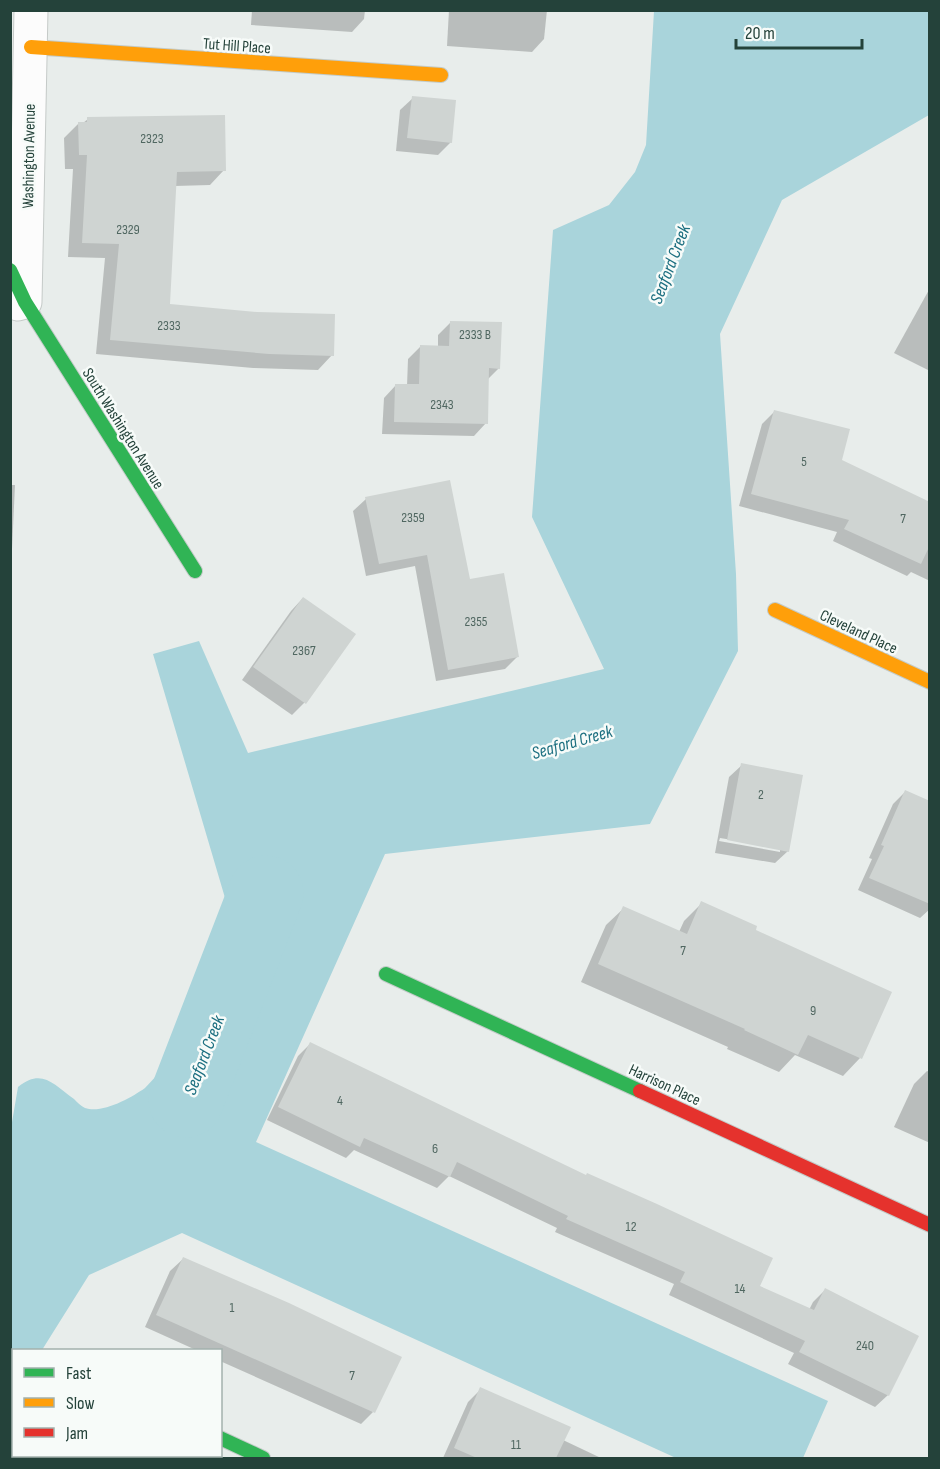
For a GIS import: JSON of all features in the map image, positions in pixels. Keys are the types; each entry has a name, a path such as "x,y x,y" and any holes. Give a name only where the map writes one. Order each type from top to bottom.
{"street":[{"name":"Washington Avenue","path":"18,304 31,10"},
{"name":"Tut Hill Place","path":"31,47 441,75"},
{"name":"South Washington Avenue","path":"10,270 18,304 195,571"},
{"name":"Cleveland Place","path":"775,610 930,682"},
{"name":"Harrison Place","path":"386,974 930,1225"},
{"path":"222,1439 263,1458"}],"water":[{"path":"654,11 929,11 929,115 782,200 720,334 736,574 738,651 650,824 385,854 256,1142 828,1401 803,1458 676,1458 182,1233 89,1275 43,1349 12,1349 12,1457 23,1458 11,1458 10,1134 18,1087 26,1081 41,1078 53,1084 85,1108 100,1109 116,1104 145,1088 229,998 228,908 153,654 199,641 248,753 604,669 532,517 553,230 609,205 635,172 646,145"}],"building":[{"path":"412,96 456,100 452,143 407,138"},
{"path":"225,115 226,171 177,172 170,304 257,312 335,314 334,356 269,354 110,340 119,244 82,243 87,155 79,155 78,122 87,122 87,117"},
{"path":"450,321 502,322 500,369 489,368 488,424 394,422 395,384 419,384 420,345 449,346"},
{"path":"774,410 850,429 842,460 930,502 930,545 921,564 844,529 849,520 751,494"},
{"path":"450,480 470,579 504,573 519,657 448,670 427,555 379,564 365,497"},
{"path":"303,597 356,634 306,704 253,667"},
{"path":"741,763 803,775 789,852 727,840"},
{"path":"905,790 930,801 930,904 869,878"},
{"path":"701,901 757,926 756,930 892,992 862,1059 808,1035 798,1055 598,964 623,906 687,934"},
{"path":"310,1042 586,1175 587,1173 657,1204 773,1258 760,1286 814,1310 825,1288 919,1336 889,1396 799,1352 805,1341 680,1282 685,1272 566,1219 568,1216 457,1162 450,1177 364,1138 360,1147 278,1107"},
{"path":"183,1257 289,1303 402,1357 375,1413 156,1315"},
{"path":"480,1387 571,1427 556,1458 477,1458 454,1448"}],"waterway":[{"name":"Seaford Creek","path":"186,1100 266,893"}],"traffic: fast":[{"path":"10,270 25,302 195,571"},
{"path":"386,974 640,1091"},
{"path":"222,1439 263,1458"}],"traffic: slow":[{"path":"31,47 441,75"},
{"path":"775,610 930,682"}],"traffic: jam":[{"path":"640,1091 930,1225"}]}
